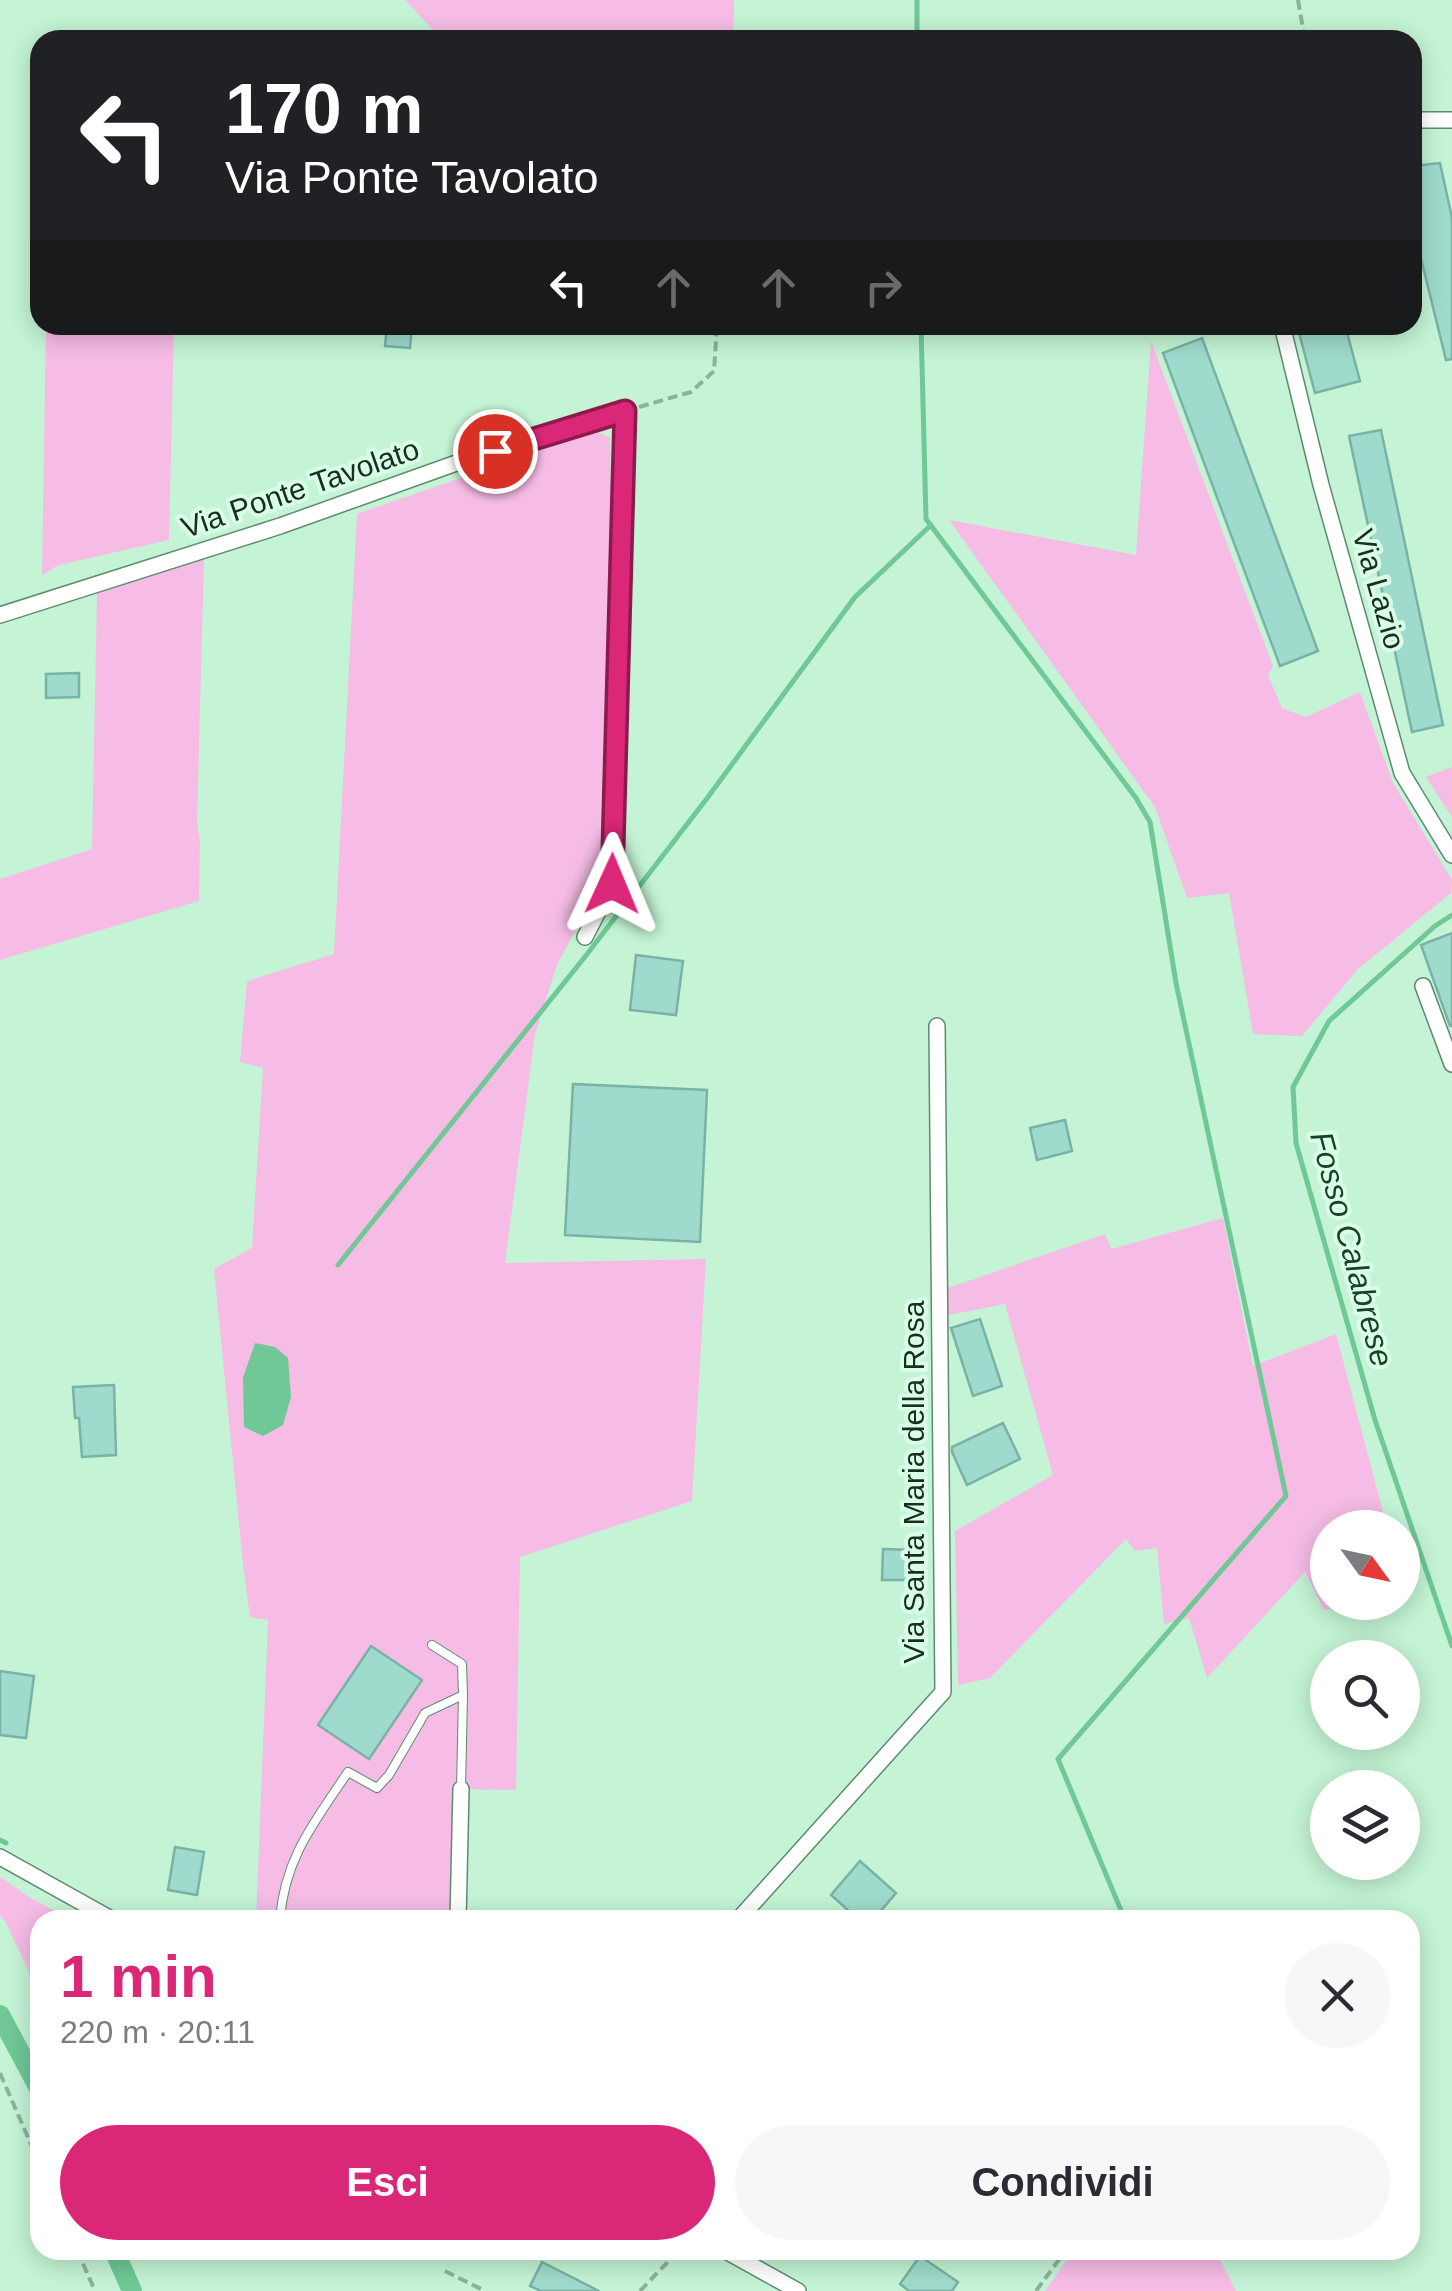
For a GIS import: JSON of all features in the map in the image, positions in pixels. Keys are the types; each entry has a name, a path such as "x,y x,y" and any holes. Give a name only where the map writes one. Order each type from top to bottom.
{"street":[{"path":"1422,120 1452,120"},
{"name":"Via Lazio","path":"1284,335 1321,485 1402,773 1452,855"},
{"path":"586,936 612,884 625,411"},
{"name":"Via Ponte Tavolato","path":"0,615 280,526 462,461 625,411"},
{"path":"1423,986 1452,1064"},
{"name":"Via Santa Maria della Rosa","path":"747,1910 942,1692 937,1026"},
{"path":"458,1910 461,1789"},
{"path":"0,1857 95,1910"},
{"path":"742,2260 798,2291"}],"lane":[{"path":"432,1645 462,1664 461,1789"},
{"path":"281,1910 282,1892 301,1843 348,1772 377,1788 389,1775 425,1712 463,1696"}],"path":[{"path":"1298,0 1303,30"},
{"path":"625,411 691,392 714,371 716,335"},
{"path":"0,2073 30,2142"},
{"path":"81,2260 95,2291"},
{"path":"640,2291 669,2260"},
{"path":"1036,2291 1059,2260"},
{"path":"445,2271 485,2291"}],"shaded area":[{"path":"405,0 734,0 733,30 433,30"},
{"path":"46,335 174,335 169,540 59,565 42,575"},
{"path":"1151,341 1273,666 1268,675 1282,708 1306,717 1360,692 1393,783 1452,880 1451,893 1357,970 1302,1036 1253,1034 1229,893 1187,898 1155,807 949,520 1136,555"},
{"path":"596,431 610,438 599,886 557,965 535,1034 505,1263 706,1259 692,1501 520,1557 516,1790 454,1789 451,1910 256,1910 268,1620 250,1617 214,1269 252,1248 263,1068 240,1062 247,981 334,954 357,514"},
{"path":"204,559 197,822 199,901 0,960 0,879 92,849 97,593"},
{"path":"1452,767 1452,817 1426,777"},
{"path":"1223,1218 1253,1366 1336,1334 1383,1510 1310,1510 1310,1582 1305,1572 1207,1678 1189,1618 1164,1624 1157,1548 1135,1551 1126,1539 990,1678 958,1685 955,1531 1053,1475 1005,1304 948,1315 948,1288 1105,1234 1111,1249"},
{"path":"255,1343 275,1347 288,1358 291,1397 283,1425 263,1436 244,1427 243,1378"},
{"path":"0,1877 53,1910 30,1910 30,1974 5,1921 0,1916"},
{"path":"1067,2260 1220,2260 1236,2291 1045,2291"}],"building":[{"path":"1440,163 1452,218 1452,359 1446,360 1422,263 1422,165"},
{"path":"386,335 411,335 410,348 385,346"},
{"path":"1300,335 1348,335 1360,381 1315,393"},
{"path":"1202,338 1318,651 1280,666 1163,353"},
{"path":"1381,430 1443,725 1412,732 1349,436"},
{"path":"79,673 79,697 46,698 46,674"},
{"path":"1452,933 1452,1026 1450,1026 1421,945"},
{"path":"636,955 683,961 676,1015 630,1010"},
{"path":"573,1084 707,1090 700,1242 565,1235"},
{"path":"1065,1120 1072,1151 1037,1160 1030,1128"},
{"path":"980,1319 1002,1386 973,1396 951,1328"},
{"path":"114,1385 116,1455 82,1457 73,1387"},
{"path":"1003,1423 1020,1459 967,1485 952,1447"},
{"path":"883,1549 915,1550 914,1580 882,1580"},
{"path":"371,1646 422,1680 369,1759 318,1725"},
{"path":"0,1671 34,1676 26,1738 0,1735"},
{"path":"175,1847 204,1852 197,1895 168,1890"},
{"path":"860,1861 896,1893 882,1910 848,1910 831,1895"},
{"path":"917,2260 926,2260 958,2282 952,2291 909,2291 900,2284"},
{"path":"542,2262 599,2291 541,2291 530,2286"}],"waterway":[{"path":"917,0 917,30"},
{"path":"921,335 926,519 1136,798 1150,822 1176,983 1286,1496 1058,1759 1121,1910"},
{"path":"338,1265 584,958 855,597 931,525"},
{"name":"Fosso Calabrese","path":"1452,915 1329,1021 1293,1087 1296,1143 1375,1420 1452,1646"},
{"path":"0,1840 6,1843"},
{"path":"0,2015 30,2071"},
{"path":"118,2260 132,2291"}],"route":[{"path":"495,451 625,411 612,884"}]}
